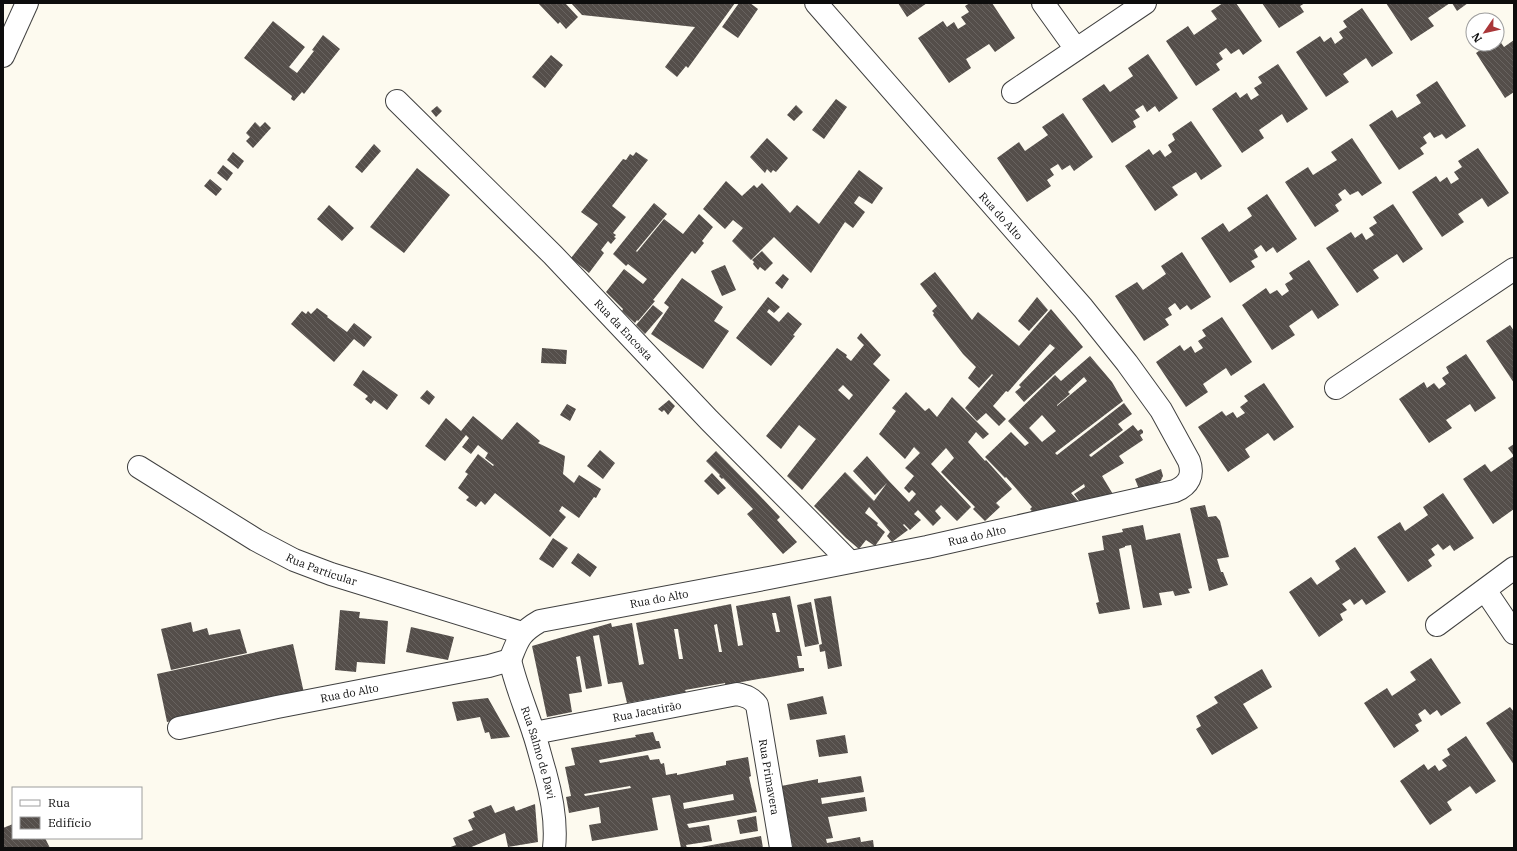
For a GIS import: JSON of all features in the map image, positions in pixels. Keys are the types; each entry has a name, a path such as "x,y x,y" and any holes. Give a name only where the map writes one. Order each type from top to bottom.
{"street":[{"path":"3,56 27,3"},
{"name":"Rua do Alto","path":"522,633 540,621 927,547 1175,491 1182,488 1191,476 1192,469 1189,461 1161,410 1127,363 1083,308 816,3"},
{"path":"1043,3 1076,49"},
{"path":"1013,92 1145,3"},
{"name":"Rua da Encosta","path":"397,101 553,255 709,420 849,561"},
{"path":"1336,388 1514,270"},
{"name":"Rua Particular","path":"139,467 256,540 294,560 331,574 522,633"},
{"path":"1437,625 1514,568"},
{"path":"1485,590 1514,633"},
{"path":"510,660 522,633"},
{"name":"Rua do Alto","path":"179,728 277,707 488,666 510,660"},
{"name":"Rua Salmo de Davi","path":"510,660 516,685 534,733 550,792 555,815 556,837 554,848"},
{"name":"Rua Jacatirão","path":"534,733 737,694 747,696 757,705"},
{"name":"Rua Primavera","path":"757,705 782,848"}],"building":[{"path":"538,3 565,3 578,17 566,29 560,22 558,24"},
{"path":"571,3 735,3 688,68 686,66 677,77 665,67 695,27 582,15"},
{"path":"739,3 750,3 758,9 738,38 722,27"},
{"path":"898,3 927,3 907,17"},
{"path":"970,3 992,3 1015,38 995,52 989,44 966,59 971,68 949,83 918,38 943,21 947,27 954,22 958,29 966,24 961,17 969,12 965,6"},
{"path":"1223,3 1236,3 1262,41 1243,55 1239,49 1231,54 1226,48 1219,53 1223,59 1216,64 1220,70 1196,86 1166,41 1188,26 1194,35 1217,19 1211,11"},
{"path":"1262,3 1305,3 1300,6 1304,12 1279,28"},
{"path":"1386,3 1450,3 1428,18 1434,26 1411,41"},
{"path":"1452,3 1468,3 1457,11"},
{"path":"1362,8 1393,53 1372,67 1366,58 1343,74 1349,82 1326,97 1296,52 1320,36 1324,42 1331,37 1335,44 1343,38 1339,32 1347,27 1343,21"},
{"path":"273,21 305,47 289,67 297,73 314,51 312,50 323,35 340,49 304,94 302,92 294,101 291,99 292,96 244,58"},
{"path":"1514,40 1514,92 1505,98 1476,53 1505,52 1505,46"},
{"path":"1148,54 1178,98 1159,112 1155,106 1147,112 1143,105 1135,110 1140,117 1133,121 1136,127 1112,143 1082,99 1104,84 1110,92 1133,76 1128,68"},
{"path":"551,55 563,65 545,88 532,77"},
{"path":"1278,64 1308,109 1287,123 1282,114 1259,130 1264,138 1242,153 1212,109 1236,92 1240,98 1247,93 1251,100 1259,95 1254,88 1262,83 1258,77"},
{"path":"1437,81 1466,126 1446,139 1442,134 1434,138 1430,132 1423,137 1427,143 1420,148 1424,154 1399,170 1369,125 1392,110 1397,118 1421,103 1416,95"},
{"path":"836,99 847,107 824,139 812,130"},
{"path":"796,105 803,112 794,121 787,115"},
{"path":"437,106 442,111 436,117 431,111"},
{"path":"1063,113 1093,157 1074,171 1070,165 1062,170 1058,164 1050,169 1054,175 1047,180 1051,186 1027,202 997,158 1019,142 1025,151 1048,135 1042,127"},
{"path":"1191,121 1222,166 1201,180 1196,172 1172,187 1178,195 1155,211 1125,166 1149,149 1153,155 1160,150 1165,157 1172,152 1168,145 1175,140 1172,134"},
{"path":"255,122 260,127 265,122 271,128 253,148 246,141 250,137 246,133"},
{"path":"767,138 788,158 776,172 773,170 771,173 767,169 765,173 750,157"},
{"path":"1352,138 1382,183 1362,196 1358,191 1350,195 1345,189 1338,194 1342,200 1335,205 1339,211 1315,227 1285,182 1308,167 1313,175 1337,160 1331,152"},
{"path":"374,144 381,151 362,173 355,167"},
{"path":"1478,148 1509,193 1488,207 1482,198 1458,214 1464,222 1442,237 1412,192 1436,176 1440,182 1447,177 1451,184 1459,179 1454,172 1462,167 1458,161"},
{"path":"233,152 244,161 238,169 227,160"},
{"path":"636,152 648,160 612,206 626,217 613,233 616,235 614,237 616,238 611,244 608,241 601,250 604,253 589,273 571,258 598,224 581,212 623,159 626,160 630,154 633,156"},
{"path":"223,165 233,173 227,181 217,173"},
{"path":"417,168 450,195 404,253 370,227"},
{"path":"859,170 883,188 872,204 859,196 854,203 865,212 853,228 845,222 811,273 774,237 751,260 732,241 743,228 733,220 725,229 703,209 726,181 742,196 754,185 757,188 762,183 790,213 797,205 819,224"},
{"path":"210,179 222,189 216,196 204,186"},
{"path":"1267,194 1297,239 1277,253 1273,247 1266,252 1261,245 1254,250 1258,257 1251,261 1255,267 1230,283 1201,238 1223,223 1229,232 1252,216 1247,208"},
{"path":"654,203 667,214 636,251 637,252 664,219 683,234 699,214 713,227 702,241 704,243 695,254 692,251 653,300 655,301 635,323 622,311 623,309 606,292 624,269 643,284 647,279 628,264 626,266 613,254"},
{"path":"1393,204 1423,249 1403,263 1397,254 1373,270 1379,278 1357,293 1326,248 1351,232 1355,238 1362,233 1366,240 1374,235 1369,228 1377,223 1373,217"},
{"path":"329,205 354,228 342,241 317,219"},
{"path":"762,251 773,263 765,271 760,267 758,270 753,264 754,262 752,260"},
{"path":"1182,252 1211,297 1191,310 1187,305 1180,310 1175,303 1168,308 1172,315 1165,319 1169,325 1144,341 1115,296 1137,282 1143,290 1166,274 1161,266"},
{"path":"1309,260 1339,305 1318,319 1312,310 1289,326 1295,335 1272,350 1242,305 1266,288 1270,294 1277,290 1282,296 1289,291 1285,284 1293,279 1289,273"},
{"path":"725,265 736,290 722,296 711,271"},
{"path":"935,272 972,320 978,312 1019,346 1051,309 1083,347 1024,402 1015,392 1021,387 1019,385 1055,348 1050,344 1008,392 1006,391 993,406 1006,419 999,426 986,413 977,421 965,408 993,375 992,374 979,388 968,378 976,367 963,354 933,315 934,313 932,311 937,306 920,284"},
{"path":"783,274 789,279 782,289 775,283"},
{"path":"682,278 723,307 714,321 729,331 703,369 651,334 669,307 664,303"},
{"path":"768,297 780,307 774,313 769,309 767,312 779,322 788,312 802,324 793,335 795,336 771,366 736,338"},
{"path":"1037,297 1048,310 1029,331 1018,321"},
{"path":"653,305 663,313 645,334 636,325"},
{"path":"317,308 347,332 354,323 372,337 364,347 354,339 334,362 291,324 302,311 306,314 308,311 311,314"},
{"path":"1222,317 1252,362 1231,376 1226,368 1203,384 1208,392 1186,407 1156,362 1180,345 1184,351 1191,346 1195,353 1203,348 1198,341 1206,336 1202,330"},
{"path":"1510,325 1514,331 1514,383 1486,341"},
{"path":"861,333 881,355 873,364 890,380 802,490 787,476 816,439 799,425 781,449 766,436 837,348 847,355 846,357 851,361 864,345 857,338","holes":["843,385 853,395 849,400 838,390"]},
{"path":"542,348 567,350 566,364 541,363"},
{"path":"1466,354 1496,398 1475,412 1470,404 1446,420 1452,428 1429,443 1399,399 1424,382 1427,388 1434,383 1439,389 1446,384 1442,378 1449,373 1446,367"},
{"path":"1090,356 1112,382 1123,401 1055,453 1057,455 1124,403 1132,414 1118,424 1123,430 1089,455 1091,457 1133,425 1138,431 1141,429 1143,431 1140,435 1143,440 1119,456 1124,463 1102,476 1114,496 1083,506 1074,494 1085,487 1084,484 1071,493 1080,503 1039,519 1030,509 1032,507 1006,477 1005,478 985,457 1011,432 1025,446 1029,443 1008,421 1055,375 1061,381","holes":["1084,377 1087,381 1057,406 1070,394 1068,392","1042,415 1056,431 1042,442 1029,428"]},
{"path":"363,370 398,395 387,410 374,400 371,404 365,399 368,396 353,385"},
{"path":"1264,383 1294,427 1274,441 1268,433 1245,449 1250,457 1228,472 1198,427 1222,411 1226,416 1233,412 1237,418 1245,413 1240,407 1248,401 1244,396"},
{"path":"427,390 435,397 429,405 420,398"},
{"path":"906,392 925,411 929,408 937,417 952,397 989,434 983,439 976,432 968,442 1012,489 996,503 1000,507 985,521 973,509 975,507 941,472 954,458 946,448 931,464 971,507 957,521 941,505 935,511 941,518 933,526 918,510 914,514 921,520 910,530 904,524 903,525 908,530 892,542 887,536 890,532 869,507 865,513 878,523 877,525 885,532 875,546 866,540 859,549 814,506 845,472 874,501 887,483 875,495 853,471 867,456 909,502 916,494 912,490 909,493 904,488 914,476 905,468 920,453 914,447 905,459 879,434 896,411 892,408"},
{"path":"669,400 675,406 668,415 664,410 662,412 658,409"},
{"path":"567,404 576,409 570,421 560,415"},
{"path":"473,416 502,440 517,422 540,441 538,443 565,456 563,474 574,483 579,475 601,489 596,498 594,497 579,518 562,506 559,511 566,517 550,537 495,493 485,505 481,501 476,507 466,500 469,497 458,488 468,474 465,472 478,454 493,466 494,465 485,458 488,453 478,445 471,454 462,447 469,438 466,435 445,461 425,446 446,418 461,431"},
{"path":"1514,444 1514,456 1508,448"},
{"path":"600,450 615,463 603,479 587,466"},
{"path":"716,451 780,517 777,520 797,542 783,554 747,514 753,509 723,478 722,479 719,476 720,475 706,461"},
{"path":"1514,456 1514,509 1493,524 1463,479 1485,464 1491,472"},
{"path":"1161,469 1163,476 1160,482 1139,489 1135,479"},
{"path":"712,473 726,488 718,495 704,481"},
{"path":"1443,493 1474,538 1454,551 1450,545 1443,550 1438,544 1431,549 1435,555 1428,560 1432,566 1408,582 1377,537 1400,522 1405,531 1428,515 1423,507"},
{"path":"1205,505 1208,517 1216,516 1220,521 1229,557 1217,559 1221,572 1223,572 1228,585 1209,591 1190,508"},
{"path":"1143,525 1146,540 1180,533 1192,588 1188,589 1190,593 1175,596 1173,591 1159,593 1162,605 1143,608 1131,545 1125,546 1119,549 1130,609 1099,614 1096,603 1099,602 1088,553 1104,550 1102,536 1123,532 1122,529"},
{"path":"553,538 568,548 553,568 539,559"},
{"path":"1355,547 1386,592 1366,605 1362,599 1354,605 1350,599 1342,604 1347,610 1340,614 1343,620 1319,637 1289,592 1311,577 1317,585 1340,569 1335,561"},
{"path":"578,553 597,567 590,577 571,563"},
{"path":"790,596 802,656 797,656 799,668 804,668 804,671 725,685 725,683 685,690 686,692 627,703 622,682 608,684 599,635 593,636 602,686 586,689 580,656 576,657 582,692 569,694 572,712 547,717 532,646 611,623 612,627 632,623 639,665 644,664 636,623 731,604 738,646 743,645 736,606","holes":["772,613 776,613 780,632 776,632","717,624 722,652 719,652 714,625","674,629 678,629 683,659 679,659"]},
{"path":"831,596 842,666 828,669 825,651 820,652 819,645 822,644 814,599"},
{"path":"811,602 819,644 805,647 797,605"},
{"path":"340,610 360,612 359,618 388,621 385,664 357,662 356,672 335,670"},
{"path":"191,622 193,632 207,628 209,635 240,629 247,653 171,670 161,629"},
{"path":"411,627 454,637 448,660 406,652"},
{"path":"293,644 304,693 167,722 157,674"},
{"path":"1431,658 1461,703 1441,716 1437,710 1430,715 1425,709 1418,714 1422,721 1415,725 1419,731 1394,748 1364,703 1387,688 1392,696 1416,680 1410,672"},
{"path":"1262,669 1272,687 1243,704 1258,728 1212,755 1196,729 1201,726 1196,716 1218,703 1214,697"},
{"path":"823,696 827,714 790,720 787,704"},
{"path":"488,698 510,737 491,739 489,732 485,733 480,717 457,721 452,702"},
{"path":"1510,707 1514,712 1514,765 1486,723"},
{"path":"653,732 656,741 659,741 661,748 599,760 600,763 648,755 650,760 659,759 661,764 664,763 666,775 677,773 677,775 726,765 726,761 748,757 751,776 749,777 757,812 687,824 689,828 709,825 712,841 686,845 687,848 681,848 670,795 652,798 658,830 592,841 589,825 601,823 599,807 569,813 566,797 571,796 565,767 575,765 571,748 636,737 635,735","holes":["630,786 631,788 585,796 584,794","733,794 734,800 684,809 683,803"]},
{"path":"845,735 848,753 819,757 816,740"},
{"path":"1466,736 1496,781 1476,794 1470,786 1447,802 1452,810 1430,825 1400,781 1424,764 1428,770 1435,765 1439,771 1447,766 1442,760 1450,755 1447,749"},
{"path":"861,776 864,792 821,798 822,804 865,797 867,811 828,817 833,838 826,839 827,843 860,837 861,842 873,840 874,848 793,848 781,786 818,779 818,783"},
{"path":"535,804 538,842 508,847 505,833 469,848 448,848 456,845 453,838 473,830 468,820 475,817 473,812 491,805 495,813 514,806 516,811"},
{"path":"756,816 758,831 740,834 737,820"},
{"path":"12,824 12,839 46,839 50,848 3,848 3,828"},
{"path":"761,836 763,848 701,848 701,847"}]}
